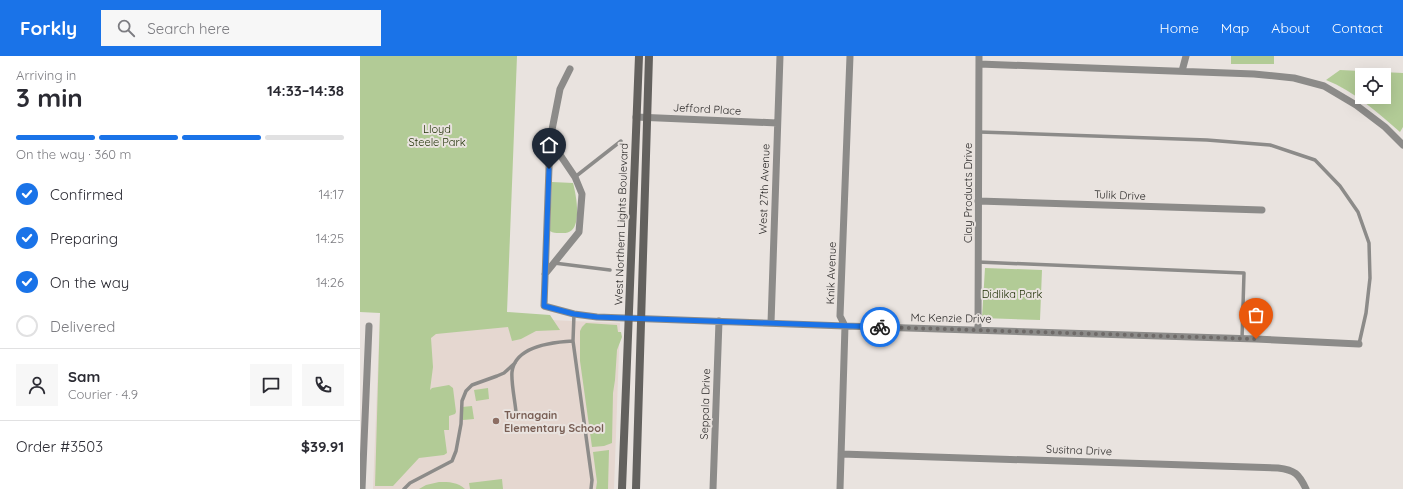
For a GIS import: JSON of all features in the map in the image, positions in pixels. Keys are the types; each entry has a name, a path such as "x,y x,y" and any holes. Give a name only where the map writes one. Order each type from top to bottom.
{"street":[{"name":"West Northern Lights Boulevard","path":"622,489 638,56"},
{"name":"West Northern Lights Boulevard","path":"636,489 649,56"},
{"name":"West 27th Avenue","path":"771,323 780,56"},
{"name":"Knik Avenue","path":"840,489 845,326 840,316 850,56"},
{"name":"Clay Products Drive","path":"978,330 979,56"},
{"path":"1182,71 1186,56"},
{"path":"979,64 1254,74 1294,78 1324,86 1362,110 1385,127 1403,145"},
{"path":"545,274 550,140 560,89 570,69"},
{"name":"Jefford Place","path":"636,117 777,123"},
{"path":"545,274 579,232 582,194 575,177 550,140"},
{"name":"Tulik Drive","path":"978,201 1262,210"},
{"name":"Mc Kenzie Drive","path":"545,274 544,306 574,314 597,317 1359,344"},
{"name":"Seppala Drive","path":"713,489 719,321"},
{"path":"362,489 369,326"},
{"name":"Susitna Drive","path":"841,454 1278,468 1293,471 1298,475 1306,489"}],"lane":[{"path":"979,132 1207,140 1270,145 1315,160 1340,186 1358,212 1369,244 1370,278 1366,313 1359,344"},
{"path":"575,177 621,141"},
{"path":"978,262 1244,273 1242,339"},
{"path":"554,263 610,270"},
{"path":"574,314 573,341 592,480 591,489"},
{"path":"404,489 410,483 452,461 456,451 461,424 462,402 466,391 472,385 504,372 523,355 540,345 573,341"},
{"path":"515,363 512,373 516,412"}],"shaded area":[{"name":"Turnagain Elementary School","path":"380,313 620,323 614,489 373,489"}],"green space":[{"name":"Lloyd Steele Park","path":"360,56 517,56 507,312 550,315 560,330 536,331 521,339 512,341 508,327 436,334 431,338 433,367 430,390 432,388 449,385 453,388 456,412 455,414 449,416 449,430 444,430 447,453 444,455 419,458 393,486 375,486 380,313 360,312"},
{"path":"1231,56 1274,56 1274,64 1231,64"},
{"path":"1340,70 1355,71 1355,95 1326,80"},
{"path":"1391,72 1403,73 1403,127 1400,132 1366,104 1391,104"},
{"path":"552,182 573,183 577,214 575,226 567,233 556,233 550,231"},
{"name":"Didlika Park","path":"985,268 1042,270 1040,320 982,318"},
{"path":"586,323 617,325 618,332 621,332 622,337 617,350 613,393 612,443 604,446 592,447 580,361 580,331"},
{"path":"488,388 489,399 476,401 474,390"},
{"path":"472,406 474,419 463,420 462,407"},
{"path":"609,450 608,489 596,489 597,482 593,452"},
{"path":"502,479 503,489 470,489 469,483"},
{"path":"439,482 450,482 465,489 419,489 426,485"}],"way so far":[{"path":"880,327 1256,339"}],"place":[{"name":"Turnagain Elementary School","path":"496,421"}],"route":[{"path":"549,169 544,306 574,314 597,317 880,327"}]}
